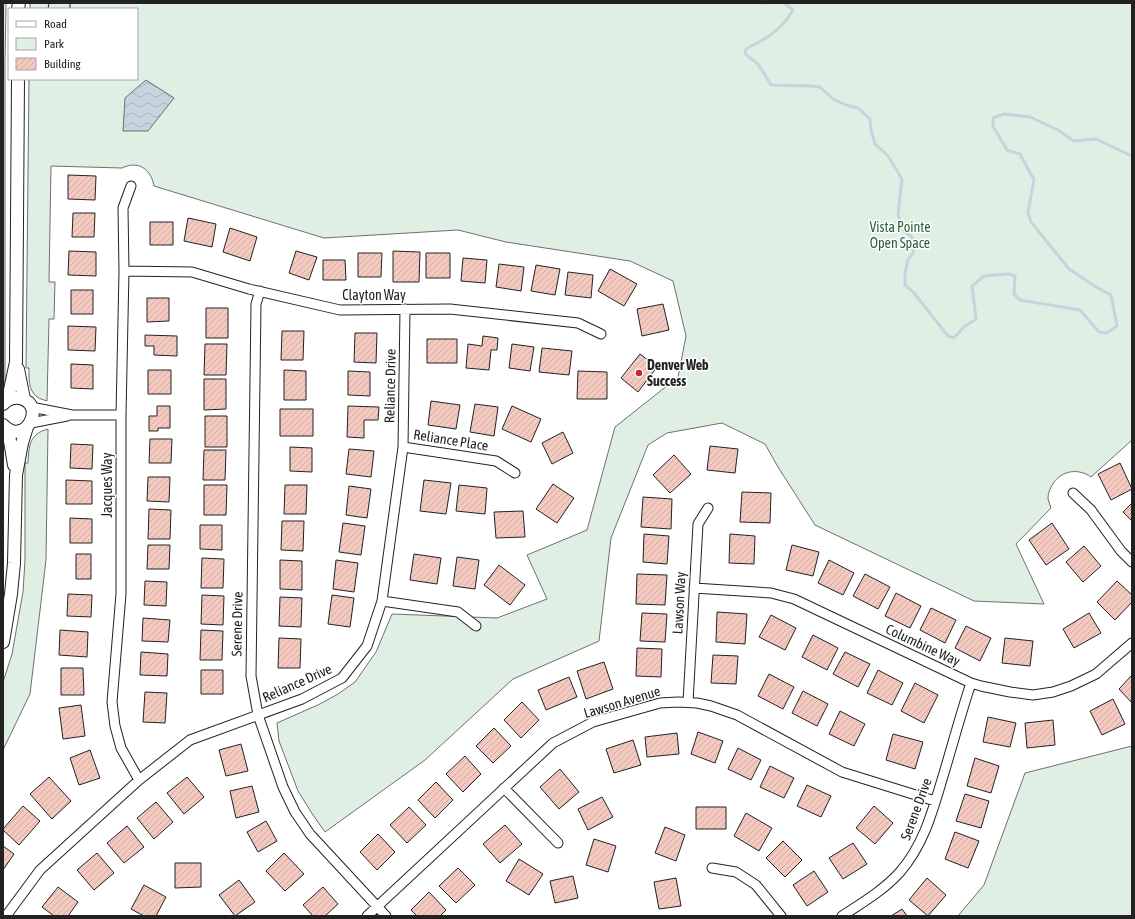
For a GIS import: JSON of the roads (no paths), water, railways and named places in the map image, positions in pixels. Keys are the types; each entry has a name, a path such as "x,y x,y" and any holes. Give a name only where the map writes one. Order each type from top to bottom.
{"street":[{"path":"4,403 12,384 16,362 18,80"},
{"name":"Jacques Way","path":"131,186 123,208 124,271 121,415 121,594 112,702 115,726 121,748 139,780"},
{"name":"Clayton Way","path":"124,271 192,272 260,291 340,310 450,309 578,323 601,334"},
{"name":"Serene Drive","path":"260,291 256,304 251,676 258,715 283,787 295,812 310,834 386,916"},
{"name":"Reliance Drive","path":"7,914 40,870 139,780 190,740 302,699 342,678 367,646 382,601 403,447 405,309"},
{"path":"3,642 11,594 14,564 16,475 21,448 33,413 27,403 16,362"},
{"path":"4,403 14,398 72,415"},
{"path":"5,427 18,431 29,425 72,415 121,415"},
{"path":"5,427 16,475"},
{"name":"Reliance Place","path":"403,447 496,461 515,473"},
{"path":"1073,493 1091,510 1121,551 1132,562"},
{"name":"Lawson Way","path":"688,702 698,524 708,508"},
{"name":"Columbine Way","path":"694,588 772,592 794,599 971,683 1010,692 1032,695 1053,692 1071,686 1096,674 1132,643"},
{"path":"382,601 458,612 476,626"},
{"name":"Serene Drive","path":"842,916 882,889 899,873 914,854 925,833 971,683"},
{"name":"Lawson Avenue","path":"367,916 553,743 593,722 660,702 688,702 711,706 737,715 842,772 935,801"},
{"path":"504,788 558,843"},
{"path":"712,868 736,872 756,885 781,916"}],"water":[{"path":"146,80 174,98 148,131 123,131 125,98"}],"waterway":[{"path":"784,3 793,10 784,23 773,33 746,49 745,54 758,64 771,85 820,87 833,99 846,105 858,108 870,119 875,144 888,156 902,179 898,215 904,231 911,236 914,242 913,253 908,260 905,273 905,285 914,293 948,336 954,338 964,327 976,319 972,286 984,276 1009,274 1015,276 1014,294 1020,300 1080,310 1099,332 1107,333 1117,326 1111,295 1069,269 1031,222 1028,212 1034,180 1020,154 1007,150 993,126 993,118 1004,114 1030,117 1058,130 1074,141 1096,139 1132,156"}],"place":[{"name":"Denver Web Success","path":"639,373"}],"park label":[{"name":"Vista Pointe Open Space","path":"900,236"}]}
